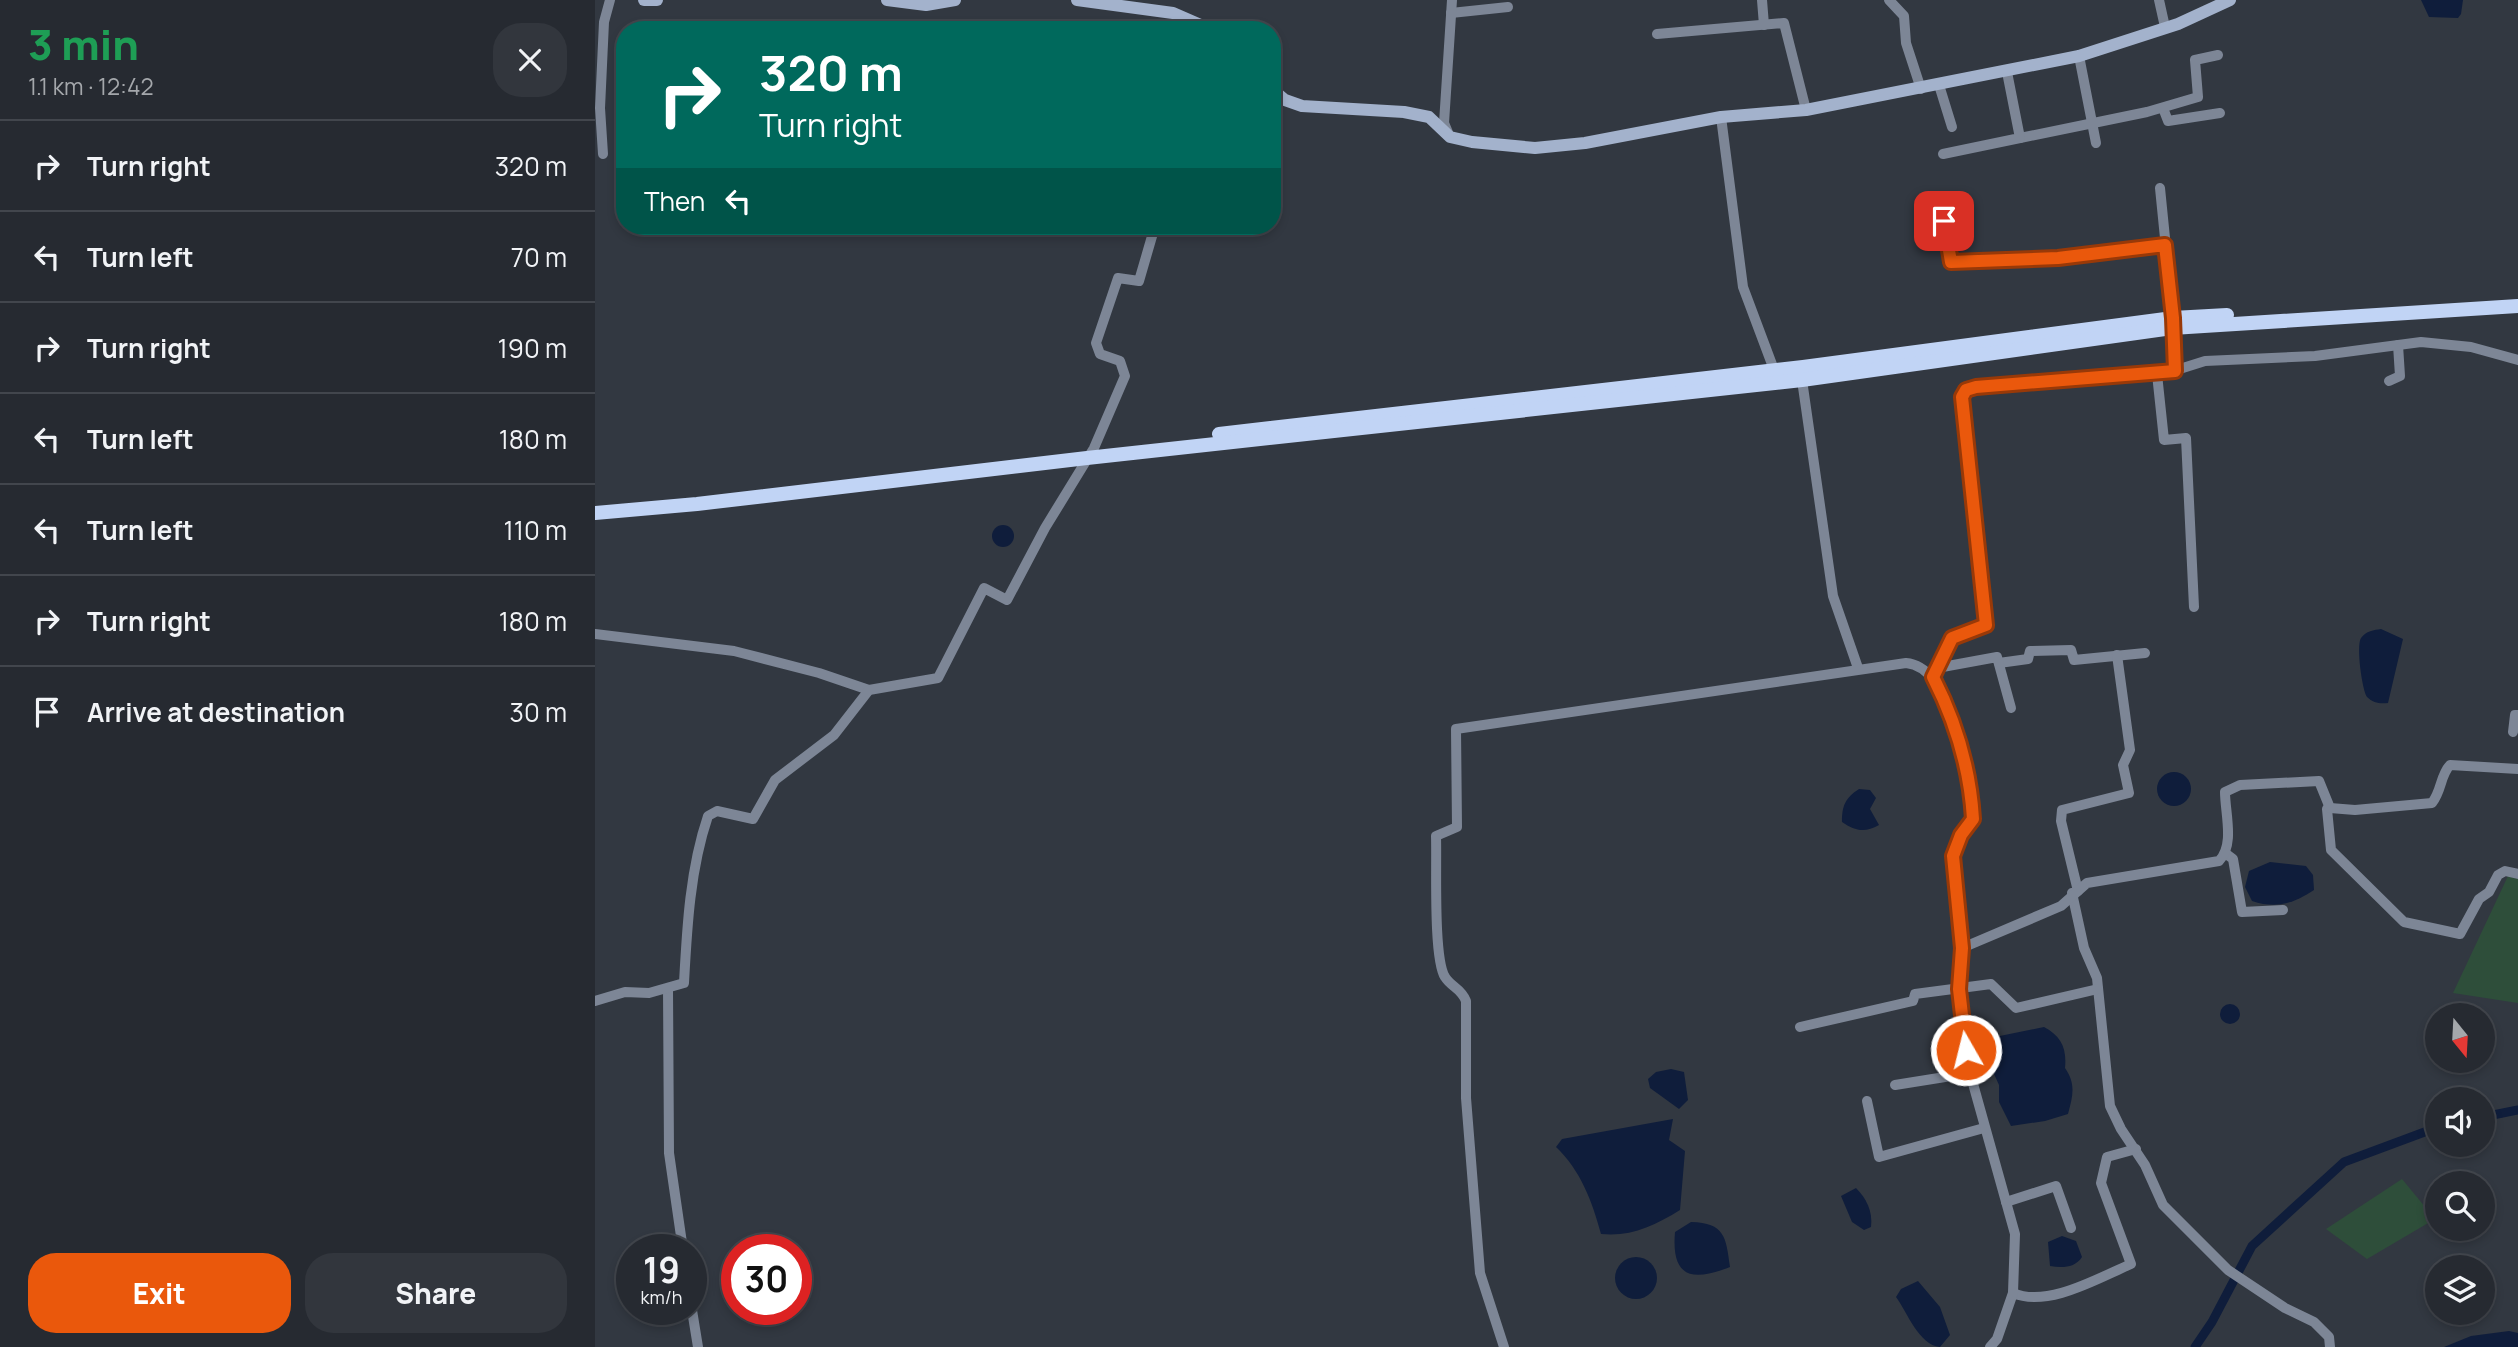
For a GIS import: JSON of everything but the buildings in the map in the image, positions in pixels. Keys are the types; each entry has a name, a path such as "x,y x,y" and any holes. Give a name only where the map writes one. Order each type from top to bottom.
{"main road":[{"path":"595,504 1091,453 1776,376 2173,323 2518,298"},
{"path":"1776,376 1802,380 2173,323 2518,306"},
{"path":"595,513 697,504 1091,453"}],"street":[{"path":"603,153 600,108 604,22 610,0"},
{"path":"644,0 657,0"},
{"path":"887,0 926,5 955,0"},
{"path":"1077,0 1160,5 1191,21"},
{"path":"1450,137 1444,123 1452,0"},
{"path":"1762,0 1765,25"},
{"path":"1889,0 1904,16 1906,43 1921,89"},
{"path":"2159,0 2165,27"},
{"path":"1281,97 1302,106 1405,112 1429,117 1450,137 1535,148 1627,137 1721,117 1806,110 2007,72 2079,56 2165,27 2230,0"},
{"path":"1451,13 1508,7"},
{"path":"1657,34 1784,23 1806,110"},
{"path":"1943,154 2093,124 2198,97 2195,60 2218,55"},
{"path":"2079,56 2096,142"},
{"path":"2007,72 2020,138"},
{"path":"1940,85 1952,127"},
{"path":"2163,108 2168,121 2220,113"},
{"path":"1721,117 1743,287 1776,376"},
{"path":"2160,188 2175,371"},
{"path":"1944,221 1951,262 2058,258 2165,245"},
{"path":"595,634 734,651 832,676 869,690 938,678 984,588 1007,600 1091,453 1125,376 1120,361 1100,354 1097,343 1118,278 1139,281 1152,235"},
{"path":"1990,1347 1997,1339 2013,1293 2015,1234 1970,1073 1959,989 1962,948 1953,856 1961,835 1973,819 1971,790 1953,716 1935,672 1952,638 1986,625 1962,397 1966,390 2014,383 2157,374 2205,361 2315,356 2421,342 2470,347 2518,360"},
{"path":"2389,381 2400,376 2398,345"},
{"path":"2157,374 2164,440 2186,438 2194,607"},
{"path":"1802,380 1833,596 1858,668"},
{"path":"1999,663 2028,659 2030,651 2071,650 2074,660 2145,653"},
{"path":"2117,656 2130,750 2123,765 2129,793 2061,810 2075,892 2098,989 2110,1106 2120,1129 2136,1149 2163,1205 2243,1282 2313,1322 2329,1337 2330,1347"},
{"path":"1504,1347 1480,1273 1466,1098 1466,1001 1462,991 1445,978 1440,958 1436,836 1457,827 1456,729 1858,668 1917,664 1935,672 1997,657 2011,708"},
{"path":"595,1001 625,992 668,989 684,983 691,895 699,841 708,816 717,811 753,819 775,780 834,736 869,690"},
{"path":"2512,733 2515,715 2518,715"},
{"path":"1962,948 2061,906 2087,883 2219,861 2225,853 2228,841 2225,792 2240,785 2319,781 2330,808 2355,810 2432,803 2439,794 2442,774 2450,765 2518,769"},
{"path":"2327,809 2331,850 2404,922 2460,934 2479,899 2489,892 2498,875 2505,871 2518,874"},
{"path":"2225,853 2232,859 2242,912 2283,910"},
{"path":"1800,1027 1913,1001 1915,994 1991,984 2016,1008 2098,989"},
{"path":"668,989 669,1153 681,1234"},
{"path":"1895,1085 1970,1073"},
{"path":"1867,1101 1879,1157 1984,1128"},
{"path":"2013,1293 2026,1299 2045,1296 2131,1264 2101,1183 2107,1157 2136,1149"},
{"path":"2006,1202 2056,1186 2071,1228"},
{"path":"694,1325 698,1347"}],"green space":[{"path":"2508,876 2518,879 2518,1003 2453,993"},
{"path":"2402,1179 2425,1207 2425,1225 2367,1259 2326,1229"}],"water":[{"path":"2421,0 2463,0 2461,14 2458,18 2429,17"},
{"path":"1003,525 1011,528 1014,536 1011,544 1003,547 995,544 992,536 995,528"},
{"path":"2381,629 2403,639 2388,703 2374,702 2367,697 2359,658 2361,638 2368,632"},
{"path":"2174,772 2186,777 2191,789 2186,801 2174,806 2162,801 2157,789 2162,777"},
{"path":"1859,789 1870,790 1876,798 1870,809 1879,825 1865,830 1842,822 1845,803"},
{"path":"2270,862 2306,866 2313,875 2314,890 2284,904 2269,905 2252,901 2245,887 2249,871"},
{"path":"2230,1004 2237,1007 2240,1014 2237,1021 2230,1024 2223,1021 2220,1014 2223,1007"},
{"path":"2044,1027 2055,1034 2064,1049 2065,1068 2073,1090 2068,1114 2045,1121 2011,1126 1999,1102 1999,1085 1985,1054 1990,1038"},
{"path":"1671,1069 1684,1072 1688,1100 1679,1109 1650,1088 1648,1079 1656,1072"},
{"path":"1673,1119 1669,1140 1685,1151 1680,1210 1642,1229 1622,1234 1601,1234 1585,1187 1556,1147 1562,1139"},
{"path":"1856,1188 1870,1210 1871,1227 1864,1230 1852,1222 1841,1196"},
{"path":"1691,1222 1711,1225 1722,1234 1730,1267 1695,1275 1681,1267 1677,1259 1675,1232"},
{"path":"2062,1236 2076,1241 2082,1257 2068,1266 2050,1266 2048,1242"},
{"path":"1636,1257 1651,1263 1657,1278 1651,1293 1636,1299 1621,1293 1615,1278 1621,1263"},
{"path":"1918,1281 1940,1307 1950,1335 1940,1347 1933,1345 1920,1334 1896,1297 1901,1289"},
{"path":"2509,1331 2518,1333 2518,1347 2444,1347 2471,1336"}],"waterway":[{"path":"2495,1115 2518,1110"},
{"path":"2195,1347 2212,1322 2252,1246 2344,1162 2425,1132"}],"route":[{"path":"1944,221 1951,262 2058,258 2165,245 2173,318 2175,371 2127,377 1976,387 1966,390 1962,397 1986,625 1952,638 1933,677 1953,716 1971,790 1973,819 1961,835 1953,856 1957,921 1962,948 1959,989 1966,1050"}]}
